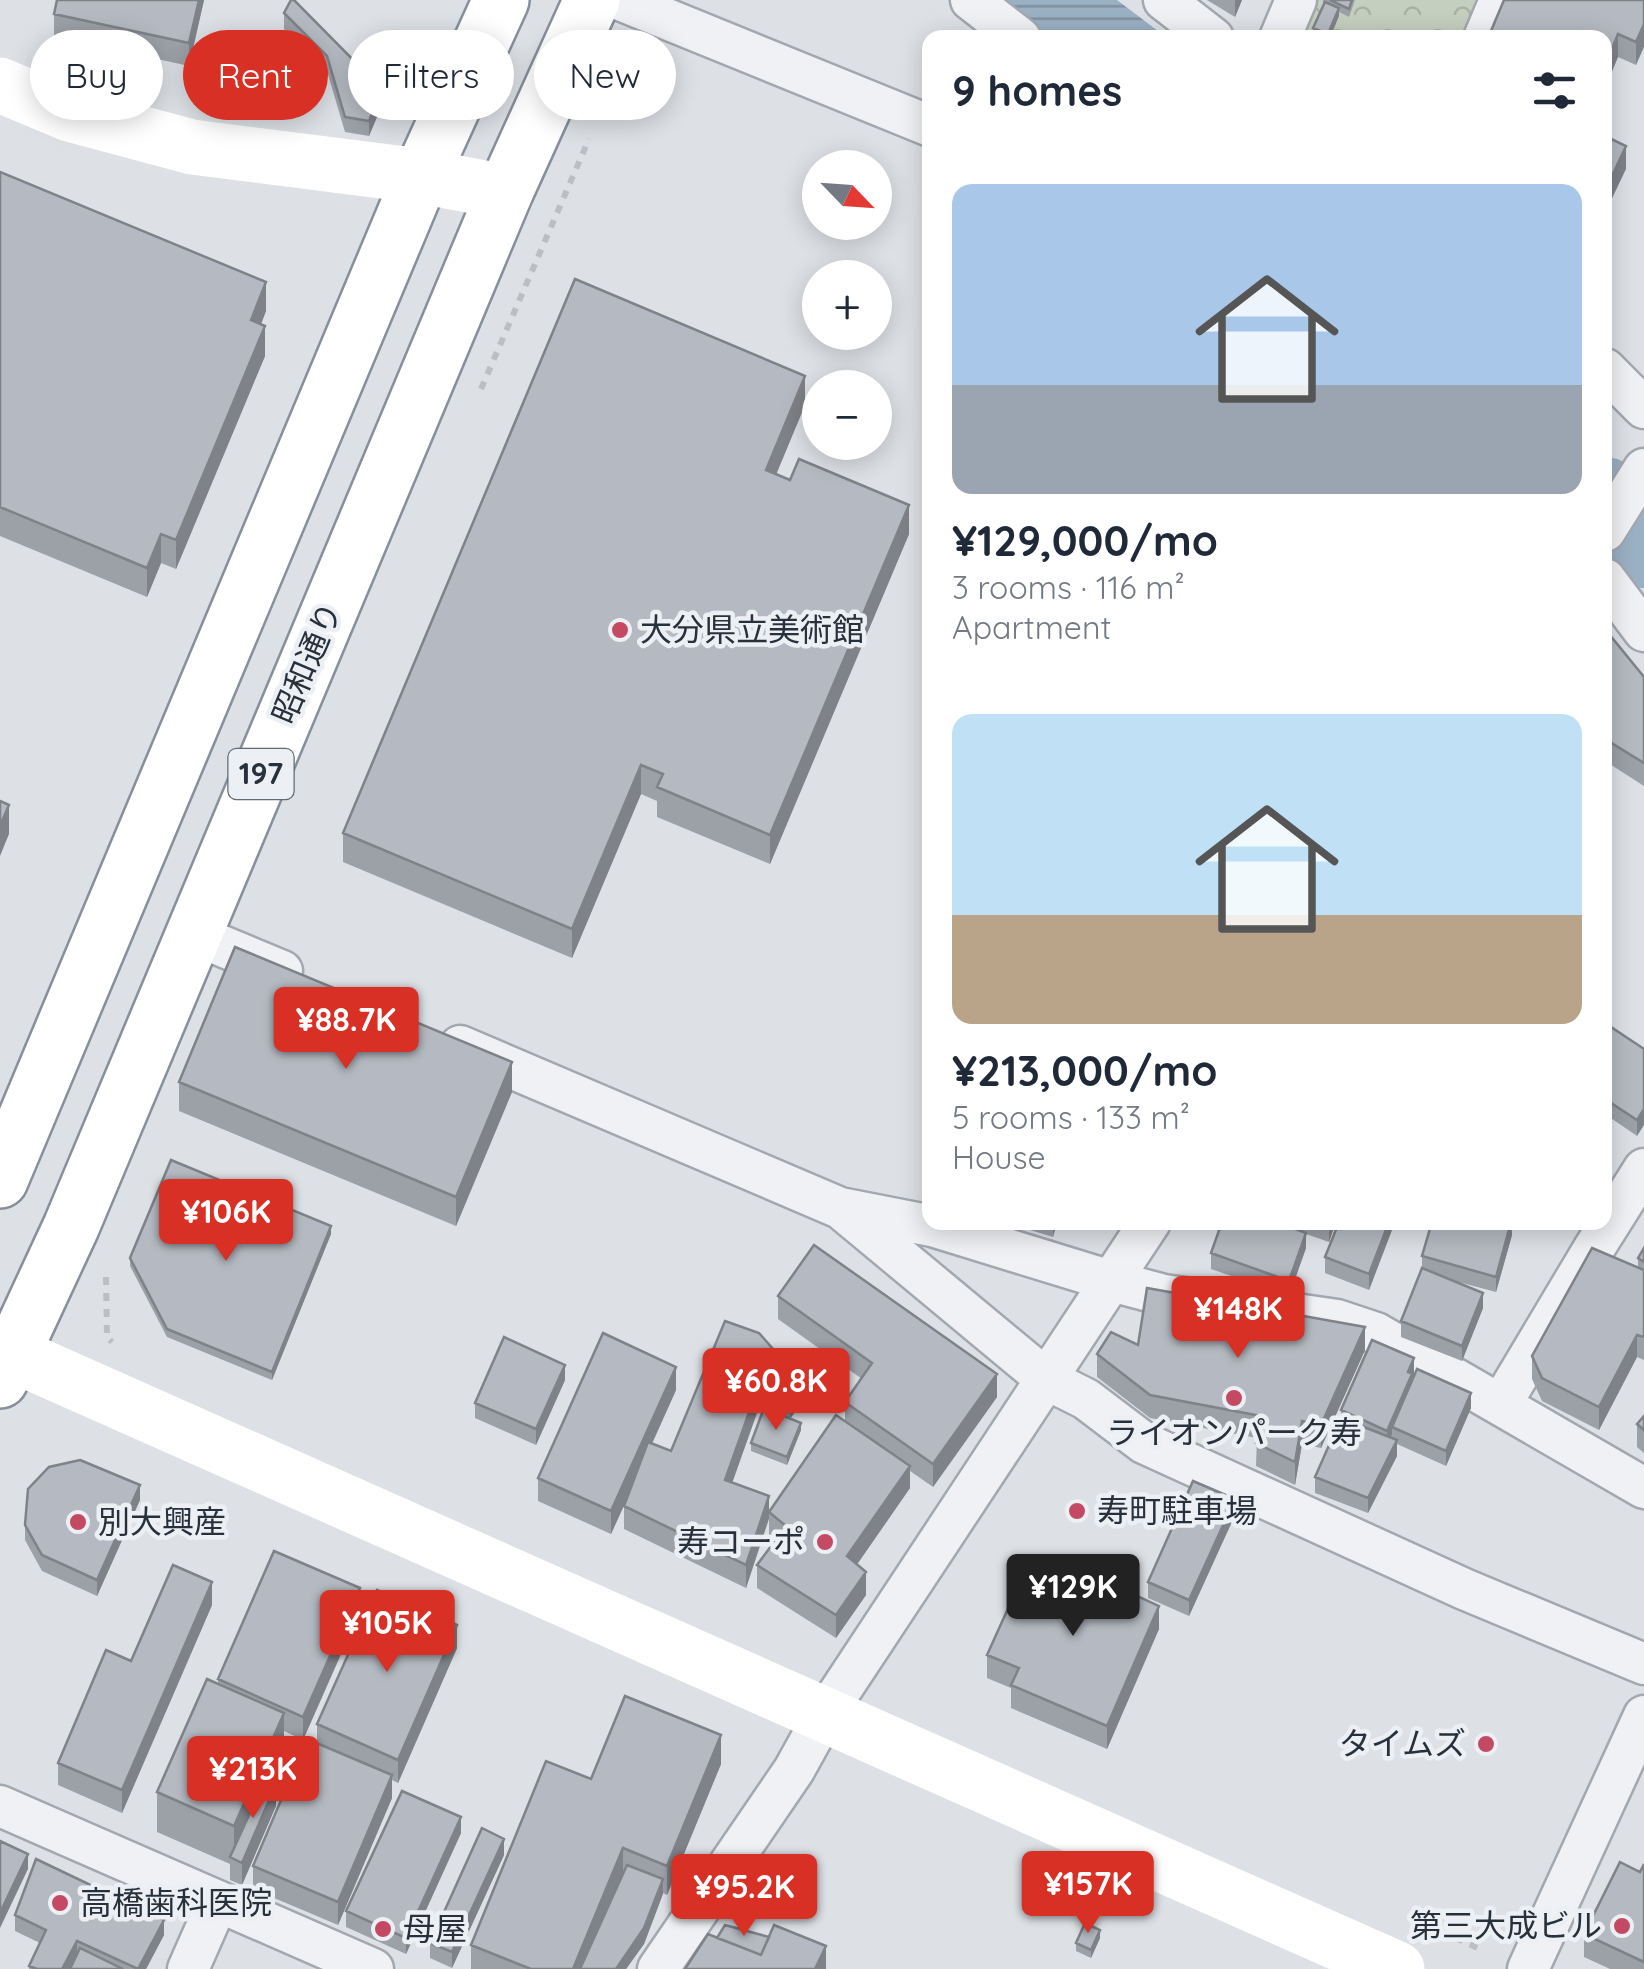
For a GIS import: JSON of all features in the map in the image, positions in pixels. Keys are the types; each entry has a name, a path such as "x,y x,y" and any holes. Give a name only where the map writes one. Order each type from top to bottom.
{"main road":[{"name":"197","path":"0,1180 421,176 501,0"},
{"name":"昭和通り","path":"3,1357 71,1227 504,192 592,0"},
{"path":"0,85 69,114 192,146 421,176 504,192"},
{"path":"3,1357 825,1714 1397,1969"}],"street":[{"path":"620,0 922,123"},
{"path":"971,0 1010,30"},
{"path":"1164,0 1203,30"},
{"path":"1283,30 1296,0"},
{"path":"1487,30 1500,0"},
{"path":"1612,376 1644,408"},
{"path":"1612,520 1637,480"},
{"path":"1612,588 1644,631"},
{"path":"194,934 312,984"},
{"path":"420,1029 840,1208 922,1222"},
{"path":"1612,1220 1644,1169"},
{"path":"840,1208 1046,1379 1086,1399 1144,1442 1464,1589 1644,1664"},
{"path":"951,1230 1111,1282 1164,1295 1337,1320 1376,1333 1644,1488"},
{"path":"658,1969 794,1770 825,1714 1145,1230"},
{"path":"1502,1404 1606,1230"},
{"path":"1528,1969 1644,1716"},
{"path":"0,1806 373,1969"},
{"path":"188,1969 218,1901"}],"green space":[{"path":"1318,0 1494,0 1481,30 1305,30"}],"water":[{"path":"1001,0 1117,0 1157,30 1039,30"}],"building":[{"path":"57,0 199,0 192,30 183,30 183,42 163,37 163,30 128,30 54,14"},
{"path":"294,0 324,30 301,30 284,13"},
{"path":"1330,0 1352,0 1349,9"},
{"path":"1504,0 1644,0 1644,24 1636,42 1618,34 1612,49 1612,30 1491,30"},
{"path":"1325,2 1339,8 1330,30 1313,28"},
{"path":"328,34 348,55 348,118 328,59"},
{"path":"1612,139 1626,146 1612,176"},
{"path":"0,172 266,282 251,320 265,326 176,540 161,534 147,568 0,507"},
{"path":"575,279 802,375 802,383 766,470 790,480 799,459 909,505 770,835 657,787 663,774 641,765 572,929 343,833"},
{"path":"1612,638 1644,677 1644,763 1612,743"},
{"path":"0,801 9,805 0,826"},
{"path":"235,947 512,1062 456,1197 179,1082"},
{"path":"1612,1028 1644,1049 1644,1109 1637,1120 1612,1104"},
{"path":"171,1160 331,1226 272,1372 167,1329 130,1258"},
{"path":"1219,1230 1306,1233 1289,1281 1211,1253"},
{"path":"1336,1230 1386,1230 1369,1274 1325,1257"},
{"path":"1430,1230 1509,1230 1496,1277 1422,1256"},
{"path":"814,1245 997,1374 933,1464 845,1402 872,1363 778,1296"},
{"path":"1592,1248 1644,1270 1644,1337 1637,1335 1599,1407 1542,1378 1532,1356"},
{"path":"1422,1268 1483,1293 1462,1346 1401,1321"},
{"name":"ライオンパーク寿","path":"1147,1288 1365,1327 1321,1425 1302,1421 1295,1462 1256,1443 1261,1416 1150,1395 1097,1354 1111,1332 1138,1345"},
{"path":"725,1321 759,1333 801,1381 790,1396 758,1387 725,1480 769,1496 746,1565 624,1506 648,1442 671,1451"},
{"path":"603,1333 676,1367 611,1511 538,1478"},
{"path":"504,1337 565,1365 536,1429 475,1403"},
{"path":"1372,1340 1414,1358 1408,1372 1412,1374 1387,1431 1341,1410"},
{"path":"1417,1369 1471,1393 1446,1451 1392,1427"},
{"path":"764,1408 801,1423 787,1457 751,1443"},
{"name":"寿コーポ","path":"836,1415 910,1466 847,1556 866,1572 836,1615 757,1565 786,1526 769,1512"},
{"path":"1341,1418 1397,1440 1368,1498 1315,1477"},
{"name":"別大興産","path":"80,1460 140,1485 97,1580 42,1555 25,1525 28,1489 49,1467"},
{"path":"1193,1481 1235,1499 1189,1600 1148,1582"},
{"path":"274,1551 360,1588 303,1717 218,1679"},
{"path":"1029,1562 1062,1578 1066,1563 1159,1606 1107,1726 1011,1685 1019,1668 987,1655"},
{"path":"173,1565 212,1582 122,1790 58,1763 106,1650 131,1661"},
{"path":"377,1590 457,1625 398,1760 317,1724"},
{"path":"207,1679 284,1713 234,1826 157,1792"},
{"path":"625,1696 721,1735 667,1866 623,1848 573,1969 531,1969 471,1945 546,1761 591,1779"},
{"path":"307,1739 392,1775 338,1902 253,1866"},
{"path":"266,1778 276,1784 242,1863 230,1857"},
{"path":"402,1791 461,1817 406,1938 346,1911"},
{"path":"482,1828 504,1839 452,1952 430,1943"},
{"path":"0,1841 28,1854 0,1913"},
{"name":"高橋歯科医院","path":"36,1859 164,1920 138,1969 77,1941 62,1969 29,1966 46,1930 15,1915"},
{"name":"第三大成ビル","path":"1620,1862 1640,1872 1644,1864 1644,1962 1584,1934"},
{"path":"627,1865 663,1879 644,1928 616,1969 580,1969"},
{"path":"1085,1923 1100,1930 1091,1950 1076,1943"},
{"path":"725,1925 769,1937 761,1955 717,1938"},
{"path":"774,1925 826,1946 815,1969 685,1969 708,1934 761,1955"},
{"path":"80,1948 123,1969 70,1969"}],"waterway":[{"path":"1612,507 1644,547"}],"place":[{"name":"大分県立美術館","path":"620,630"},
{"name":"ライオンパーク寿","path":"1234,1398"},
{"name":"寿町駐車場","path":"1077,1511"},
{"name":"別大興産","path":"78,1522"},
{"name":"寿コーポ","path":"825,1542"},
{"name":"タイムズ","path":"1486,1744"},
{"name":"高橋歯科医院","path":"60,1903"},
{"name":"第三大成ビル","path":"1622,1926"},
{"name":"母屋","path":"383,1929"}]}
